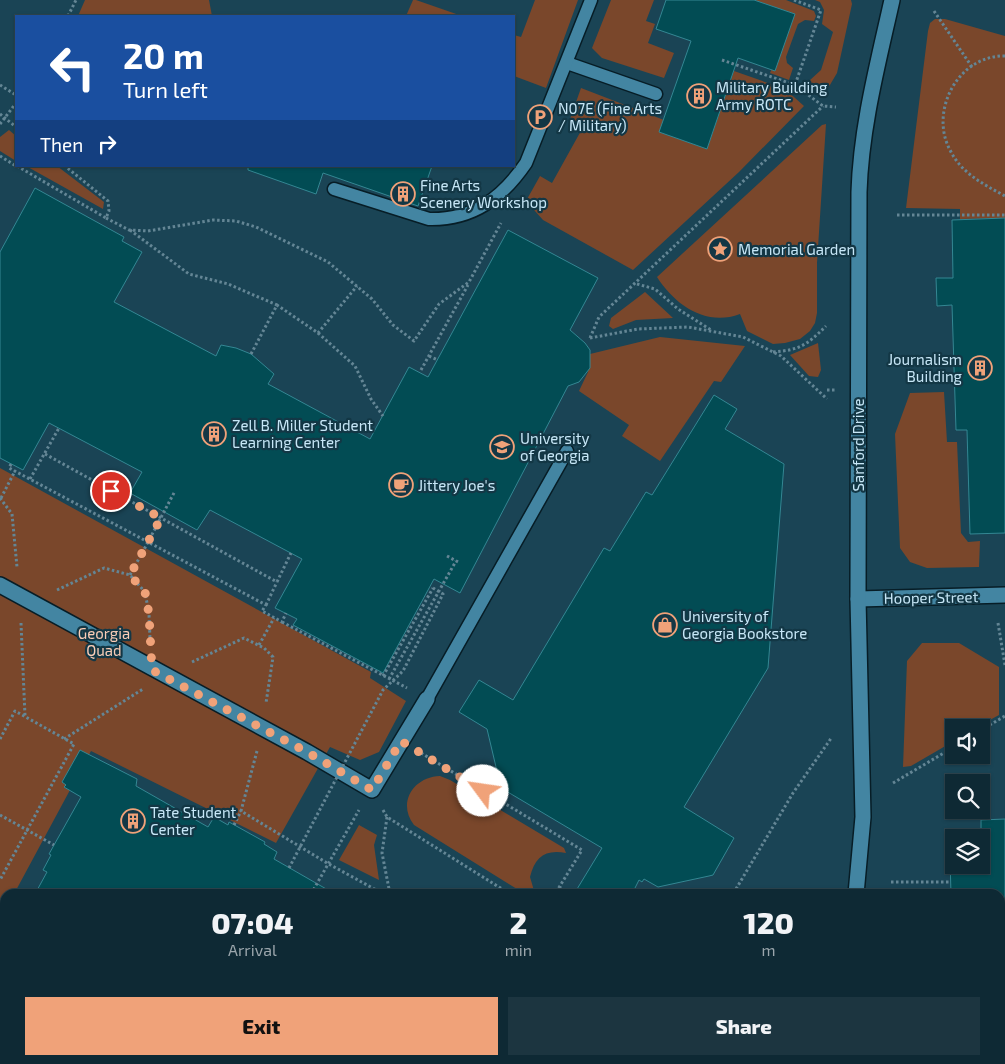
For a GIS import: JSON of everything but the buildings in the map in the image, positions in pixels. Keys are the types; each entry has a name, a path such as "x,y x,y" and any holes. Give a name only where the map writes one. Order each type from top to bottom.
{"street":[{"name":"Sanford Drive","path":"856,889 863,817 858,599 860,164 866,120 892,0"},
{"path":"0,585 372,790 427,699"},
{"name":"Hooper Street","path":"858,599 1005,595"}],"lane":[{"path":"334,189 429,218 457,217 484,207 513,182 526,163 591,0"},
{"path":"567,62 656,94"},
{"path":"427,699 567,451"}],"path":[{"path":"68,15 76,0"},
{"path":"794,0 821,10 795,85"},
{"path":"934,11 972,67"},
{"path":"1005,56 982,61 954,83 945,101 942,119 944,135 950,150 962,168 1005,196"},
{"path":"722,60 795,85 823,106 836,108"},
{"path":"0,85 15,94"},
{"path":"0,124 15,104"},
{"path":"823,106 599,317 590,338 638,328 688,327 743,337 781,356 827,399"},
{"path":"0,114 15,126"},
{"path":"0,156 15,165"},
{"path":"19,167 129,230 189,274 228,284 277,305 318,333 355,366 371,399 382,416"},
{"path":"66,167 108,201 109,211 106,218"},
{"path":"897,215 1005,215"},
{"path":"129,230 148,231 213,220 236,221 285,239 328,262 372,298 393,325 414,341 439,304 469,282"},
{"path":"421,370 502,222"},
{"path":"636,284 655,289 678,309 713,331"},
{"path":"318,333 357,286"},
{"path":"251,354 277,305"},
{"path":"772,352 795,350 810,342 826,326"},
{"path":"429,356 438,360"},
{"path":"827,390 835,390"},
{"path":"30,479 59,428"},
{"path":"44,454 277,582"},
{"path":"11,464 9,468 266,605"},
{"path":"15,471 0,498 12,514 26,600 26,717"},
{"path":"130,575 175,490"},
{"path":"289,868 384,690 403,671 443,594 433,588 384,676 262,611 291,553"},
{"path":"389,679 458,562 447,556"},
{"path":"26,600 104,568 130,575 145,592 158,673"},
{"path":"282,622 286,613"},
{"path":"259,645 274,618"},
{"path":"998,623 1005,665"},
{"path":"64,739 158,673 244,638 259,645 273,657 262,728 241,811 234,825"},
{"path":"0,739 15,711 74,744 0,880"},
{"path":"990,725 1005,716"},
{"path":"736,889 785,805 832,736"},
{"path":"401,741 582,850 558,889"},
{"path":"893,783 945,752"},
{"path":"314,889 327,863 372,790 387,817 503,889"},
{"path":"241,811 374,889"},
{"path":"0,815 54,845"},
{"path":"387,817 382,853 389,889"},
{"path":"890,882 951,882"},
{"path":"559,886 564,889"}],"shaded area":[{"name":"University of Georgia","path":"0,0 1005,0 1005,889 0,889"}],"green space":[{"path":"85,0 209,0 212,15 78,15"},
{"path":"413,0 416,0 459,15 406,15"},
{"path":"535,0 578,0 546,88 515,76 515,35 521,37"},
{"path":"611,0 654,0 646,21 655,24 648,43 674,53 664,78 602,58 592,48"},
{"path":"754,0 786,0 814,11 816,16 814,21 805,20 798,24 786,57 787,63 793,68 789,80 770,73 795,14"},
{"path":"815,0 851,0 852,4 837,73 824,95 809,81 821,70 833,32 822,24 824,10 820,2"},
{"path":"935,19 945,19 1005,36 1005,218 960,219 960,209 906,208 928,31 930,23"},
{"path":"734,71 785,89 804,106 739,172 633,270 543,220 526,201 540,176 552,183 582,129 569,122 581,88 664,120 660,132 707,149"},
{"path":"826,124 817,263 817,313 815,323 810,331 800,339 773,344 747,331 740,314 715,318 692,311 682,304 664,287 657,277 822,125"},
{"path":"9,130 15,135 15,160 0,151 0,137"},
{"path":"28,167 58,167 104,202 103,209"},
{"path":"645,292 673,318 636,320 613,329 609,326 611,318"},
{"path":"660,337 745,346 721,382 714,381 660,461 622,436 629,425 579,391 588,372 590,354"},
{"path":"818,343 821,370 818,377 809,376 790,355"},
{"path":"944,392 947,442 957,442 961,533 968,542 980,541 979,567 927,568 910,562 900,548 895,434 910,393"},
{"name":"Georgia Quad","path":"0,468 371,672 370,678 406,701 379,752 360,760 330,747 276,843 91,751 17,889 0,889"},
{"path":"922,643 959,643 999,667 999,715 990,720 945,719 945,746 911,766 903,767 907,661"},
{"path":"440,776 450,780 564,848 566,853 552,852 542,856 535,864 530,877 534,889 517,889 414,825 409,817 407,808 410,793 415,786 430,777"},
{"path":"359,825 377,835 374,845 379,880 339,860"}],"place":[{"name":"Military Building Army ROTC","path":"699,96"},
{"name":"N07E (Fine Arts / Military)","path":"540,117"},
{"name":"Fine Arts Scenery Workshop","path":"403,194"},
{"name":"Memorial Garden","path":"720,249"},
{"name":"Journalism Building","path":"980,368"},
{"name":"Zell B. Miller Student Learning Center","path":"214,434"},
{"name":"University of Georgia","path":"502,447"},
{"name":"Jittery Joe's","path":"401,485"},
{"name":"University of Georgia Bookstore","path":"665,625"},
{"name":"Tate Student Center","path":"133,821"}],"route":[{"path":"111,491 161,518 130,575 145,592 149,614 152,670 307,752 372,790 401,741 483,791"}]}
